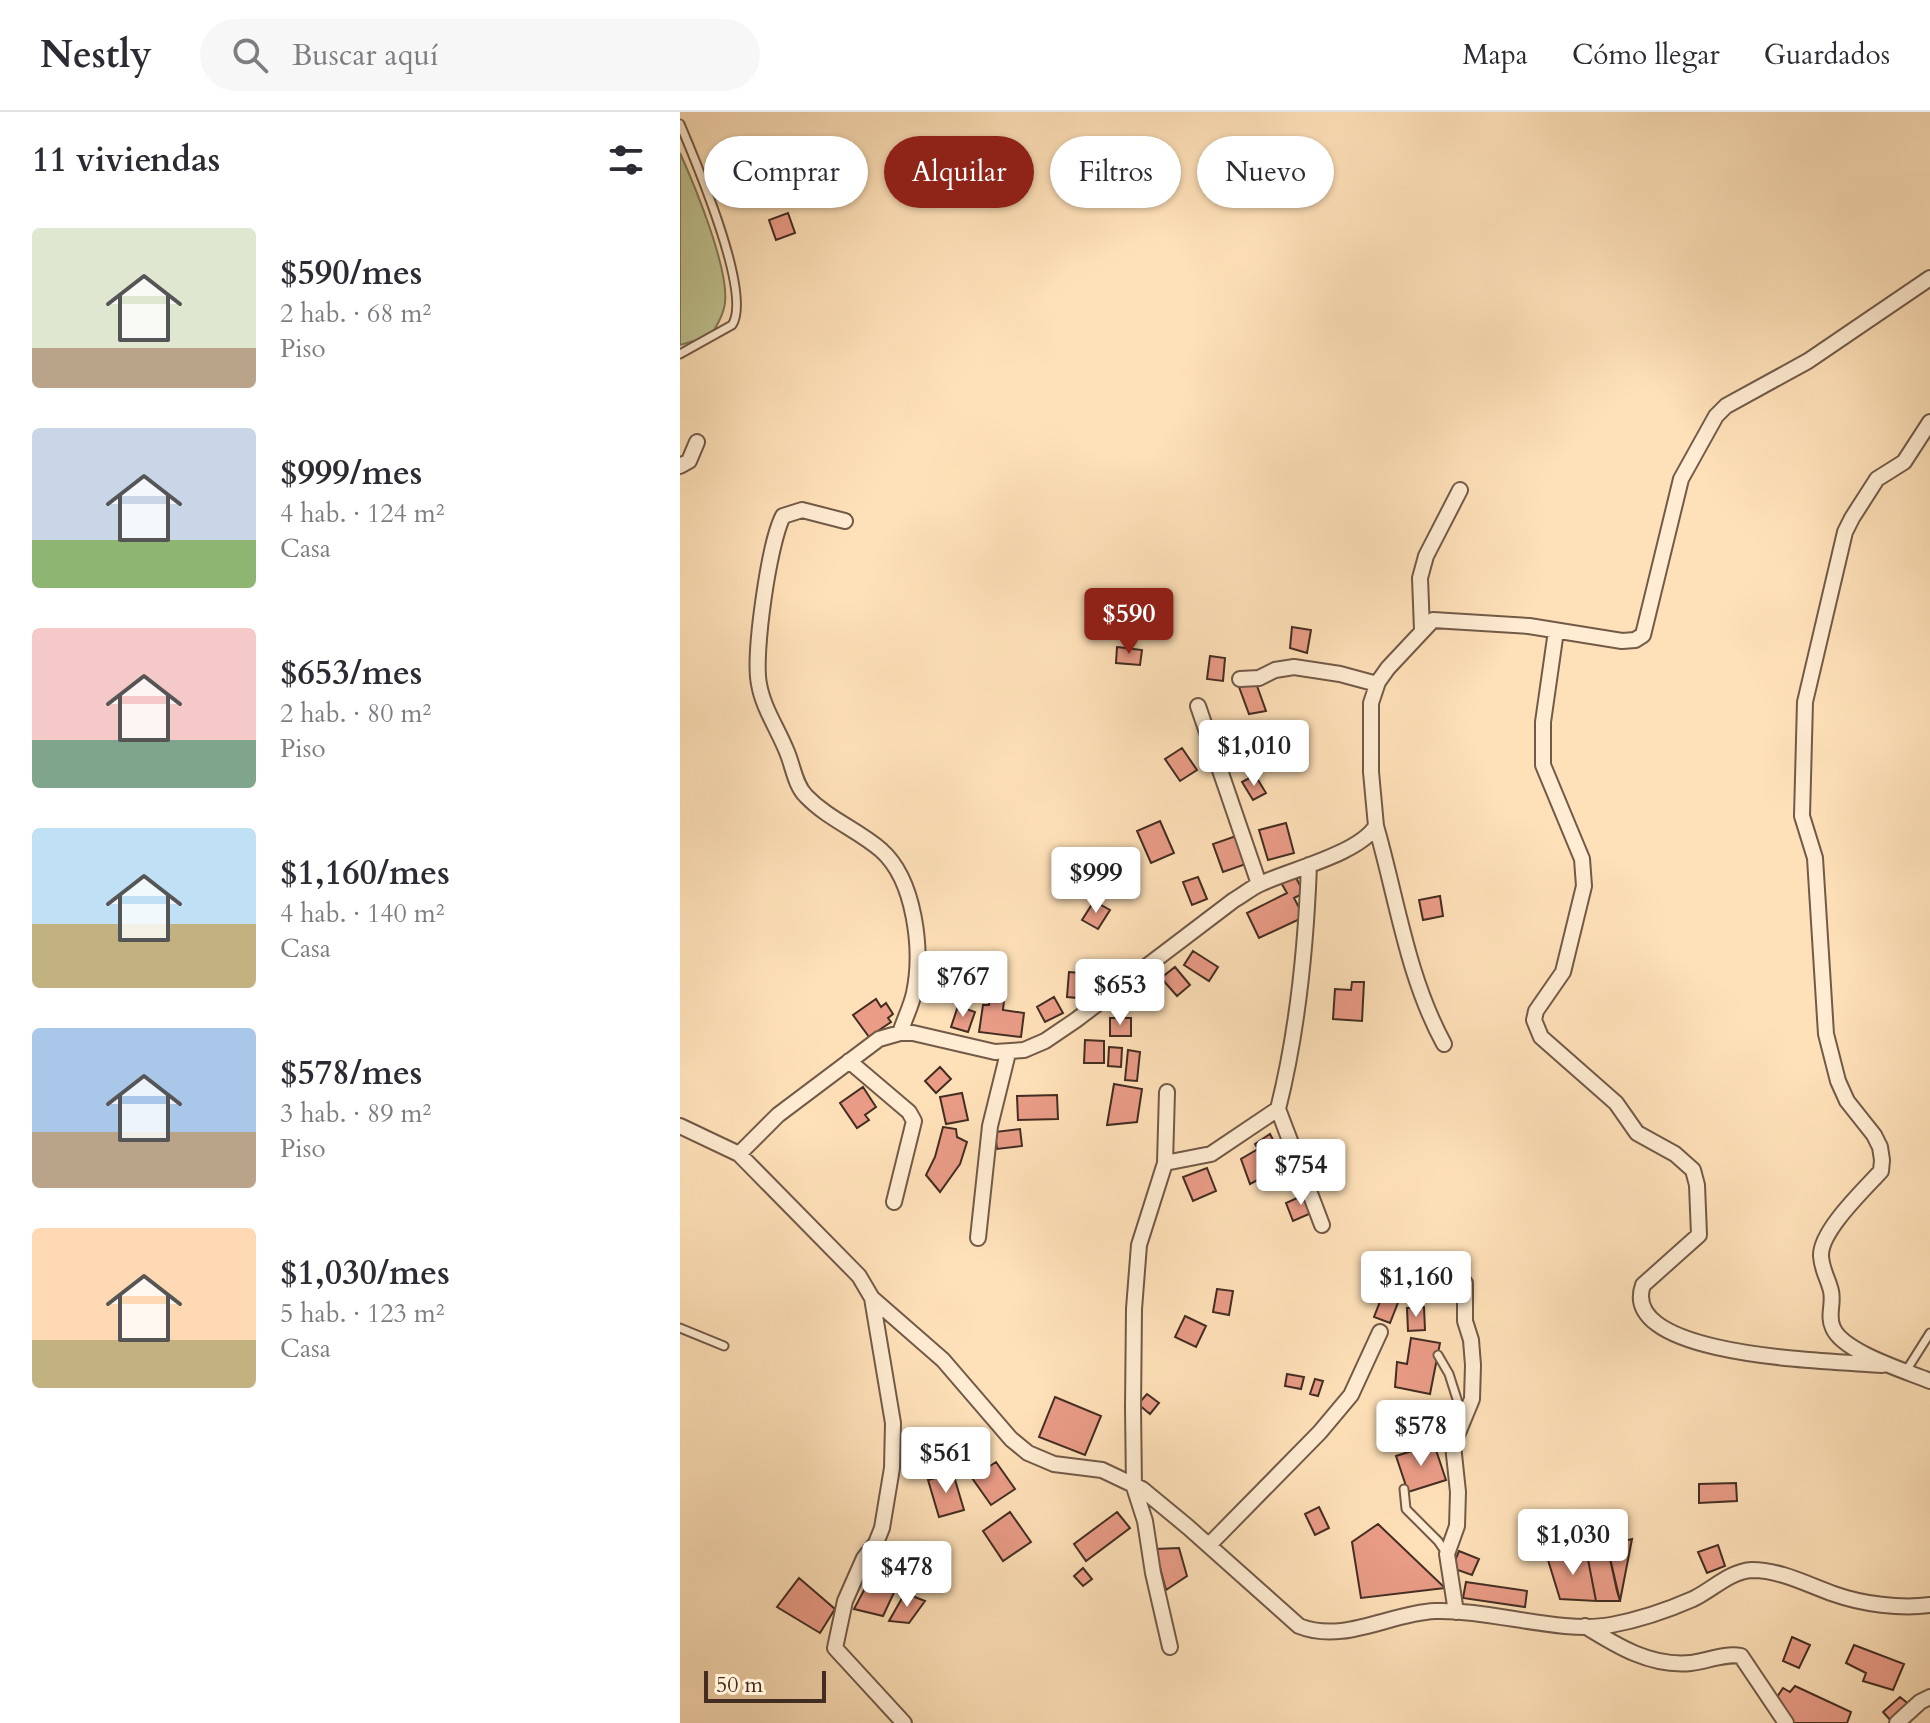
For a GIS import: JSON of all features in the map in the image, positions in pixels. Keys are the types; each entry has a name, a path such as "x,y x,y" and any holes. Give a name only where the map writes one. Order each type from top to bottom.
{"street":[{"path":"1444,1044 1412,967 1376,826 1369,719 1377,684 1433,620 1449,619 1622,641 1635,640 1643,635 1681,479 1716,416 1726,406 1808,361 1930,278"},
{"path":"1930,422 1904,462 1877,479 1845,532 1805,702 1802,816 1815,858 1826,1034 1838,1081 1847,1101 1874,1135 1882,1160 1881,1171 1821,1245 1823,1276 1831,1289 1829,1317 1839,1338 1930,1381"},
{"path":"680,466 689,461 697,442"},
{"path":"1422,630 1420,578 1426,556 1460,490"},
{"path":"845,521 802,510 783,516 766,581 758,683 804,794 833,819 880,849 892,862 908,891 917,947 914,992 900,1033"},
{"path":"1556,631 1543,722 1543,765 1582,859 1584,886 1563,972 1536,1011 1534,1020 1541,1037 1616,1103 1637,1133 1675,1154 1693,1170 1697,1185 1699,1235 1643,1285 1640,1292 1642,1306 1654,1324 1682,1339 1751,1354 1899,1368"},
{"path":"1240,679 1259,678 1275,670 1294,667 1377,684"},
{"path":"1198,706 1259,884"},
{"path":"739,1154 778,1115 879,1039 913,1033 946,1043 1008,1053 1045,1041 1234,900 1259,884 1358,843 1367,838 1376,826"},
{"path":"1309,865 1302,970 1286,1079 1278,1109 1322,1225"},
{"path":"978,1238 990,1126 1008,1053"},
{"path":"849,1061 909,1112 914,1121 894,1202"},
{"path":"1167,1092 1165,1163 1139,1245 1134,1309 1134,1487 1145,1521 1170,1647"},
{"path":"1165,1163 1211,1154 1278,1109"},
{"path":"680,1126 739,1154 859,1276 872,1298 943,1360 1011,1439 1028,1453 1054,1464 1102,1470 1142,1489 1299,1626 1315,1632 1358,1629 1420,1612 1456,1612 1584,1626 1609,1625 1692,1599 1739,1572 1751,1570 1795,1579 1850,1599 1904,1606 1930,1605"},
{"path":"1456,1612 1447,1554 1457,1526 1458,1492 1453,1445 1472,1399 1473,1365 1471,1340 1465,1321 1465,1283"},
{"path":"872,1298 893,1423 892,1468 882,1528 876,1543 864,1558 845,1601 835,1648 904,1723"},
{"path":"1209,1545 1320,1432 1351,1395 1380,1332"},
{"path":"1584,1626 1619,1647 1651,1660 1676,1664 1727,1655 1741,1656 1786,1723"},
{"path":"1897,1723 1930,1697"}],"lane":[{"path":"680,124 726,249 734,277 737,310 732,325 680,354"},
{"path":"680,1328 724,1346"},
{"path":"1899,1368 1930,1333"},
{"path":"1438,1355 1449,1374 1463,1420"},
{"path":"1404,1489 1406,1509 1447,1554"}],"green space":[{"path":"680,153 711,230 725,294 723,312 711,336 680,345"}],"building":[{"path":"788,213 795,233 776,240 769,220"},
{"path":"1292,627 1311,630 1307,653 1290,648"},
{"path":"1117,647 1142,650 1140,665 1116,663"},
{"path":"1210,656 1225,658 1223,681 1207,679"},
{"path":"1256,683 1266,711 1249,714 1239,687"},
{"path":"1182,748 1197,770 1180,781 1165,759"},
{"path":"1255,775 1266,793 1253,800 1242,782"},
{"path":"1160,821 1174,853 1151,863 1137,831"},
{"path":"1286,823 1294,853 1268,860 1259,830"},
{"path":"1236,836 1246,864 1223,872 1213,844"},
{"path":"1294,874 1304,893 1294,898 1304,917 1259,938 1247,913 1287,893 1280,881"},
{"path":"1198,877 1207,899 1192,905 1183,882"},
{"path":"1440,896 1443,916 1423,920 1419,900"},
{"path":"1094,901 1110,910 1098,929 1082,920"},
{"path":"1193,951 1218,967 1209,981 1184,965"},
{"path":"1175,967 1190,985 1177,996 1161,978"},
{"path":"1069,972 1091,974 1089,999 1067,997"},
{"path":"1352,982 1364,982 1362,1021 1333,1019 1335,989 1351,990"},
{"path":"1054,997 1063,1013 1045,1022 1037,1007"},
{"path":"990,998 1004,1000 1003,1010 1024,1013 1021,1037 979,1032 983,1005 989,1005"},
{"path":"876,999 881,1007 886,1003 893,1014 888,1018 891,1022 869,1037 853,1015"},
{"path":"958,1006 975,1012 968,1032 951,1027"},
{"path":"1110,1018 1131,1018 1131,1036 1110,1036"},
{"path":"1085,1040 1104,1041 1104,1063 1084,1063"},
{"path":"1109,1047 1122,1048 1121,1067 1108,1066"},
{"path":"1128,1050 1140,1052 1137,1081 1125,1080"},
{"path":"940,1067 951,1079 936,1093 925,1081"},
{"path":"1114,1084 1142,1089 1137,1122 1107,1125"},
{"path":"863,1087 876,1107 865,1115 869,1120 857,1128 840,1103"},
{"path":"962,1093 968,1120 946,1124 940,1097"},
{"path":"1057,1095 1058,1119 1018,1120 1017,1096"},
{"path":"943,1127 956,1129 957,1137 967,1142 960,1164 940,1192 926,1175 935,1157"},
{"path":"1020,1129 1022,1146 997,1149 995,1132"},
{"path":"1270,1134 1286,1165 1250,1184 1241,1159 1258,1149 1255,1144"},
{"path":"1334,1156 1343,1184 1327,1189 1318,1162"},
{"path":"1207,1168 1216,1191 1193,1201 1183,1177"},
{"path":"1308,1193 1316,1211 1293,1221 1286,1203"},
{"path":"1217,1289 1233,1291 1229,1315 1213,1312"},
{"path":"1383,1294 1399,1300 1390,1323 1374,1317"},
{"path":"1424,1307 1425,1330 1408,1331 1407,1308"},
{"path":"1185,1316 1206,1326 1196,1347 1175,1337"},
{"path":"1411,1338 1440,1343 1430,1394 1395,1387 1397,1362 1407,1364"},
{"path":"1287,1374 1304,1377 1301,1389 1285,1386"},
{"path":"1315,1379 1323,1381 1318,1396 1310,1394"},
{"path":"1147,1394 1159,1403 1150,1414 1138,1404"},
{"path":"1055,1397 1101,1416 1085,1455 1039,1437"},
{"path":"1434,1444 1446,1480 1408,1492 1396,1456"},
{"path":"996,1462 1015,1489 991,1505 972,1478"},
{"path":"953,1473 964,1510 939,1517 928,1480"},
{"path":"1736,1483 1737,1501 1699,1503 1699,1484"},
{"path":"1319,1507 1329,1528 1315,1535 1305,1514"},
{"path":"1010,1512 1031,1542 1003,1561 983,1531"},
{"path":"1117,1512 1130,1528 1086,1561 1074,1544"},
{"path":"1378,1524 1445,1588 1361,1598 1352,1542"},
{"path":"1566,1524 1595,1525 1595,1545 1565,1544"},
{"path":"1632,1539 1620,1601 1607,1545"},
{"path":"1607,1545 1620,1601 1596,1601 1586,1549"},
{"path":"1718,1545 1725,1566 1707,1573 1698,1552"},
{"path":"1179,1548 1187,1576 1166,1590 1155,1549"},
{"path":"1586,1549 1596,1601 1560,1599 1548,1560"},
{"path":"1459,1551 1479,1559 1472,1575 1452,1568"},
{"path":"881,1558 905,1569 883,1616 854,1609"},
{"path":"1083,1568 1092,1579 1083,1586 1074,1576"},
{"path":"799,1578 835,1609 820,1633 777,1607"},
{"path":"1466,1582 1527,1591 1525,1607 1463,1598"},
{"path":"905,1593 925,1601 909,1623 889,1621"},
{"path":"1792,1637 1810,1645 1799,1668 1783,1661"},
{"path":"1854,1645 1904,1664 1893,1690 1863,1681 1866,1673 1846,1663"},
{"path":"1795,1686 1851,1712 1847,1723 1787,1723 1789,1715 1777,1697 1783,1688 1790,1692"},
{"path":"1900,1697 1910,1705 1892,1722 1883,1712"}]}
